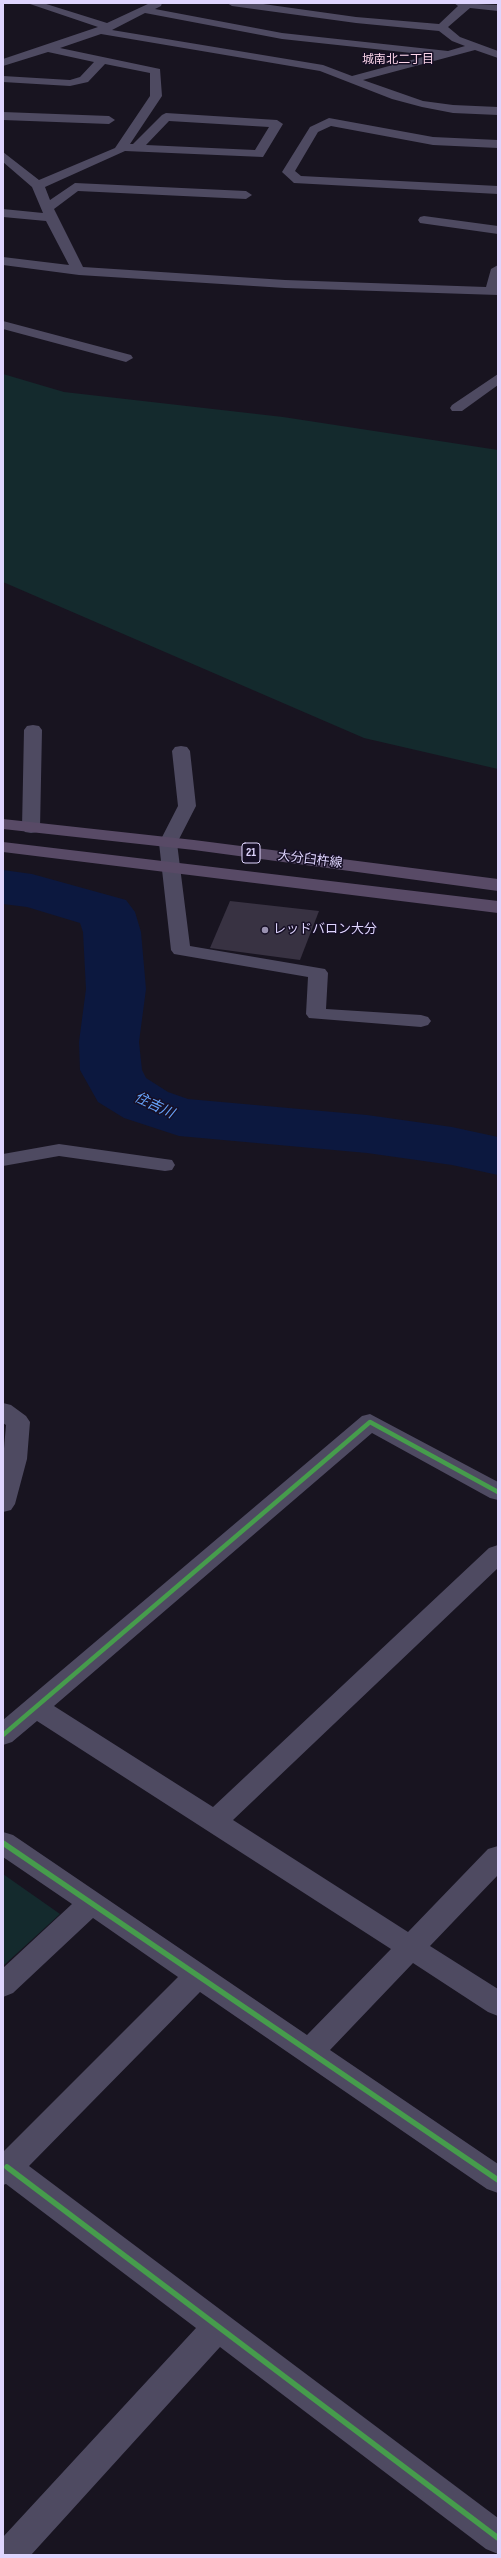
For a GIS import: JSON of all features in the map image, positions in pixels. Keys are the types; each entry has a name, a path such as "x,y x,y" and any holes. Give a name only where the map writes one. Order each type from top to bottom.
{"main road":[{"name":"大分臼杵線","path":"3,824 168,842 498,885"},
{"name":"大分臼杵線","path":"3,848 498,907"}],"street":[{"path":"32,3 105,29 303,64 333,71 396,97 422,104 453,109 498,111"},
{"path":"3,63 105,29 158,3"},
{"path":"232,3 356,20 442,28 456,39 498,55"},
{"path":"442,28 446,21 465,3 498,8"},
{"path":"144,10 282,36 449,54"},
{"path":"352,79 475,47"},
{"path":"38,185 119,151 156,96 156,71 48,49"},
{"path":"3,79 70,83 84,80 102,60"},
{"path":"3,116 109,120"},
{"path":"122,147 259,154 277,124 166,117 137,147"},
{"path":"498,144 434,141 329,122 314,130 288,172 298,180 498,190"},
{"path":"3,156 38,185 49,213 79,271"},
{"path":"3,213 49,213 75,187 246,195"},
{"path":"424,220 498,230"},
{"path":"3,260 79,271 292,284 494,291 498,269"},
{"path":"3,325 126,358"},
{"path":"457,408 498,378"},
{"path":"31,828 33,730"},
{"path":"181,751 187,806 168,842 181,950 318,973 316,1014 421,1021"},
{"path":"3,1160 59,1150 165,1165"},
{"path":"3,1411 18,1422 15,1459 3,1504"},
{"path":"3,1735 370,1422 498,1492"},
{"path":"214,1822 498,1554"},
{"path":"36,1707 498,2004"},
{"path":"3,1843 498,2180"},
{"path":"309,2052 498,1857"},
{"path":"3,1986 91,1903"},
{"path":"198,1976 5,2170 219,2326 498,2538"},
{"path":"15,2553 219,2326"}],"green space":[{"path":"3,374 64,392 283,417 498,450 498,769 364,738 3,582"},
{"path":"3,1874 60,1914 3,1966"}],"building":[{"name":"レッドバロン大分","path":"230,901 319,911 300,960 210,948"}],"waterway":[{"name":"住吉川","path":"3,887 32,891 106,912 112,932 116,989 109,1042 111,1070 120,1089 146,1105 179,1117 367,1134 452,1146 498,1156"}],"cycle path":[{"path":"3,1735 370,1422 498,1492"},
{"path":"3,1843 498,2180"},
{"path":"7,2167 498,2538"}],"place":[{"name":"レッドバロン大分","path":"265,930"}],"district":[{"name":"城南北二丁目","path":"398,60"}]}
